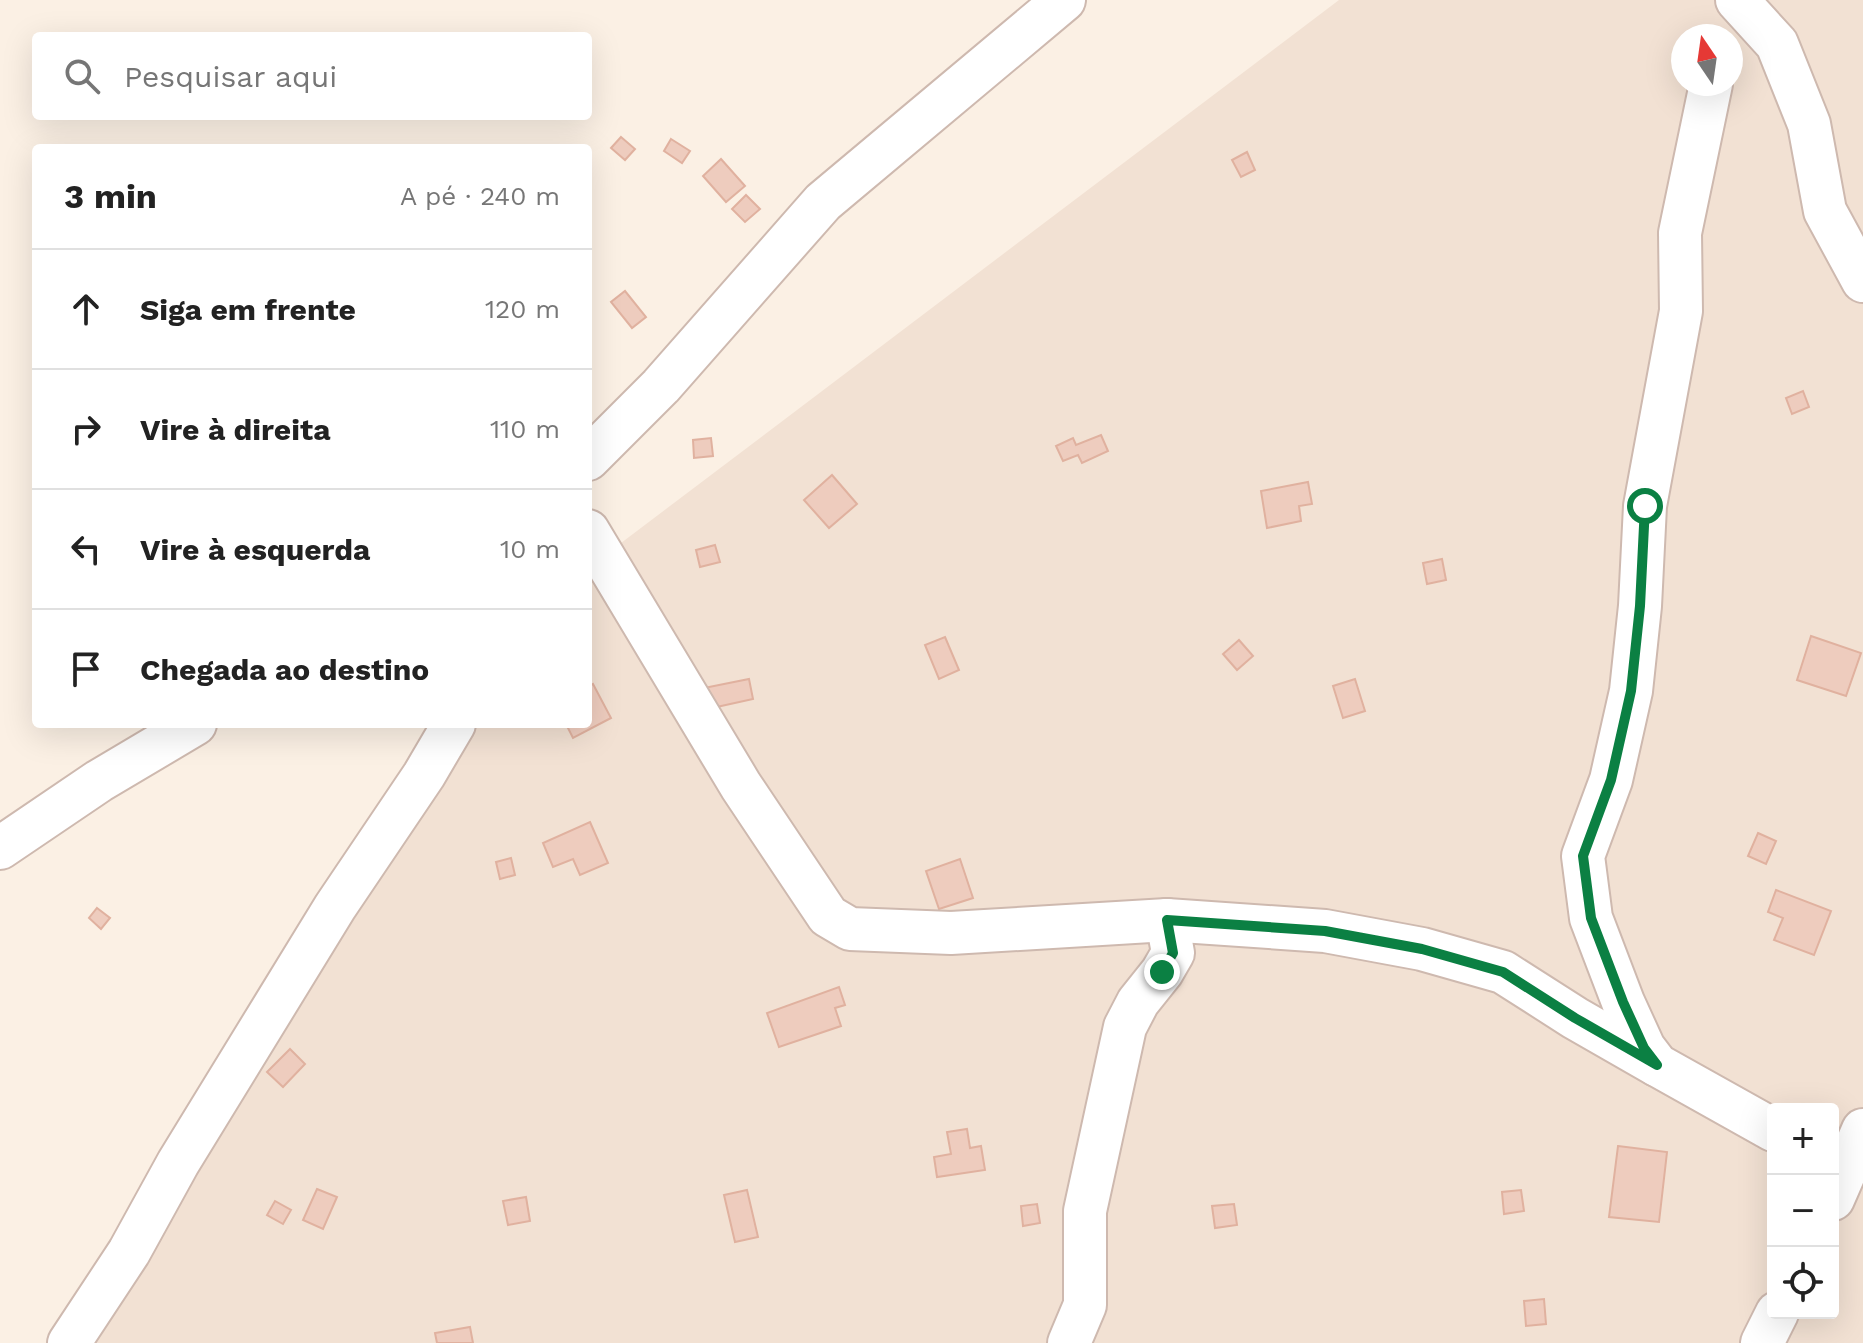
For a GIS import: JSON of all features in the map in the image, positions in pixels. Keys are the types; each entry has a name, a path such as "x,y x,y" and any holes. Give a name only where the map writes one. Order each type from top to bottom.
{"street":[{"path":"592,455 661,386 823,202 1064,0"},
{"path":"1731,24 1735,0"},
{"path":"1735,0 1777,44 1809,124 1825,211 1863,281"},
{"path":"1657,1065 1644,1048 1623,1002 1591,918 1583,856 1611,780 1631,691 1640,606 1645,506 1681,311 1680,233 1709,96"},
{"path":"592,538 741,786 828,916 850,929 951,933 1167,920 1325,931 1422,949 1503,972 1575,1018 1767,1127"},
{"path":"0,848 99,781 188,728"},
{"path":"69,1343 129,1252 178,1163 327,920 424,775 452,728"},
{"path":"1069,1343 1085,1305 1085,1211 1125,1027 1138,1002 1173,953 1167,920"},
{"path":"1844,1179 1863,1130"},
{"path":"1762,1343 1774,1319"}],"shaded area":[{"path":"1339,0 1863,0 1863,1343 83,1343 469,728 592,728 592,565"}],"building":[{"path":"621,137 635,149 625,160 611,148"},
{"path":"671,139 690,151 682,163 664,151"},
{"path":"1247,152 1255,170 1241,177 1232,160"},
{"path":"721,159 745,186 726,202 703,176"},
{"path":"746,195 760,209 745,222 732,209"},
{"path":"625,291 646,317 632,328 611,302"},
{"path":"1803,391 1809,407 1792,414 1786,398"},
{"path":"1101,435 1108,451 1082,463 1078,455 1063,461 1056,446 1073,438 1076,445"},
{"path":"711,438 713,456 694,458 693,440"},
{"path":"832,475 857,504 829,528 804,500"},
{"path":"1308,482 1312,504 1299,506 1301,521 1267,528 1261,491"},
{"path":"715,545 720,562 700,567 696,550"},
{"path":"1442,559 1446,580 1427,584 1423,563"},
{"path":"1811,636 1861,653 1846,696 1797,680"},
{"path":"945,637 959,670 939,679 925,645"},
{"path":"1239,640 1253,656 1237,670 1223,654"},
{"path":"749,679 753,699 703,710 699,689"},
{"path":"1355,679 1365,711 1343,718 1333,686"},
{"path":"592,685 611,718 592,728"},
{"path":"568,728 592,728 573,738"},
{"path":"590,822 608,863 580,875 573,859 553,867 543,843"},
{"path":"1758,833 1776,841 1766,864 1748,856"},
{"path":"511,858 515,875 500,879 496,862"},
{"path":"960,859 973,898 939,909 926,871"},
{"path":"1776,890 1831,911 1814,955 1774,940 1783,918 1768,912"},
{"path":"97,908 110,918 101,929 89,918"},
{"path":"839,987 845,1005 835,1008 841,1026 779,1047 767,1013"},
{"path":"290,1049 305,1064 283,1087 267,1072"},
{"path":"967,1129 970,1148 981,1146 985,1170 937,1177 934,1157 951,1154 947,1132"},
{"path":"1618,1146 1667,1152 1659,1222 1609,1217"},
{"path":"317,1189 337,1197 323,1229 303,1220"},
{"path":"747,1190 758,1237 735,1242 724,1195"},
{"path":"1521,1190 1524,1211 1504,1214 1502,1192"},
{"path":"526,1197 530,1221 508,1225 503,1201"},
{"path":"275,1201 291,1210 283,1224 267,1215"},
{"path":"1037,1204 1040,1223 1023,1226 1021,1206"},
{"path":"1234,1204 1237,1225 1215,1228 1212,1206"},
{"path":"1544,1299 1546,1324 1526,1326 1524,1301"},
{"path":"470,1327 473,1343 437,1343 435,1333"}],"route":[{"path":"1162,972 1173,953 1167,920 1325,931 1422,949 1503,972 1657,1065 1644,1048 1623,1002 1591,918 1583,856 1611,780 1631,691 1640,606 1645,506"}]}
